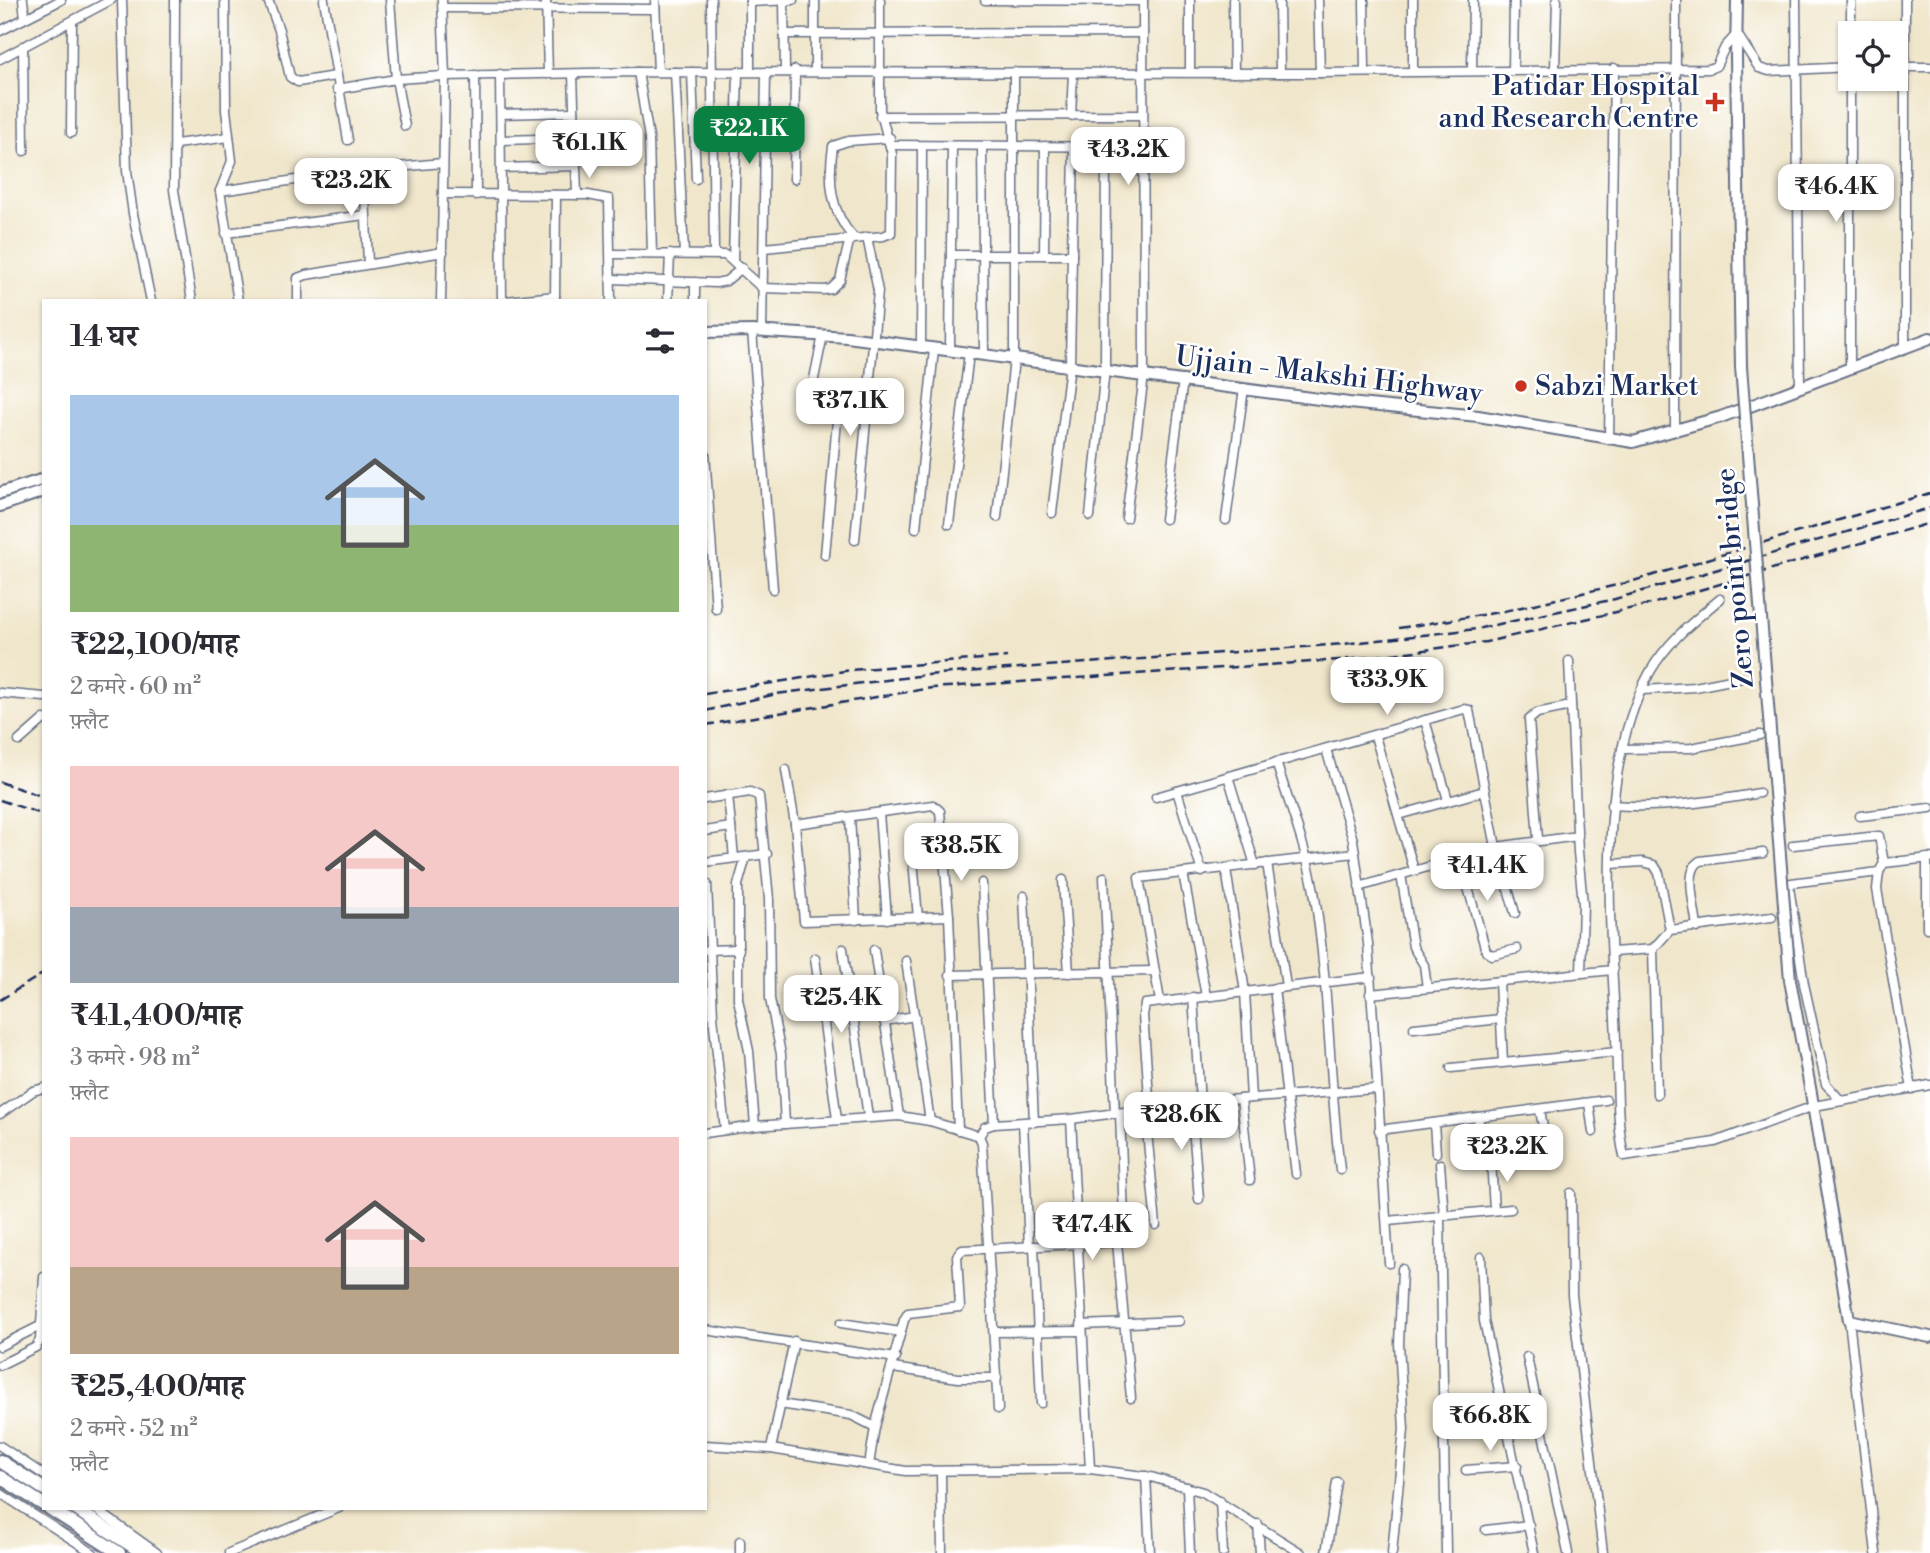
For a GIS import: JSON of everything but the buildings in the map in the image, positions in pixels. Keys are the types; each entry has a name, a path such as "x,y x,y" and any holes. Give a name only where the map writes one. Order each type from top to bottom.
{"main road":[{"path":"0,1461 42,1488"},
{"path":"0,1477 42,1504"},
{"path":"52,1510 118,1553"},
{"path":"77,1510 144,1553"}],"street":[{"path":"23,0 25,18"},
{"path":"0,31 61,0"},
{"path":"0,59 111,0"},
{"path":"122,0 127,170 151,299"},
{"path":"175,0 174,190 192,299"},
{"path":"225,0 226,110 232,161 220,191 238,299"},
{"path":"268,0 282,39 290,77 298,82 335,76"},
{"path":"324,0 337,89 348,140"},
{"path":"390,0 396,79 405,126"},
{"path":"711,0 714,72 714,253"},
{"path":"784,0 785,71"},
{"path":"750,71 750,1 793,0"},
{"path":"815,0 815,71"},
{"path":"764,248 891,233 890,142 880,116 880,0"},
{"path":"985,0 1143,1 1144,375 1126,518"},
{"path":"1189,72 1190,0"},
{"path":"1233,0 1234,73"},
{"path":"1279,0 1280,73"},
{"path":"1318,0 1320,73"},
{"path":"1364,0 1365,72"},
{"path":"1413,0 1413,71"},
{"path":"1472,70 1473,0"},
{"path":"1513,69 1514,0"},
{"path":"1555,68 1557,0"},
{"path":"1675,428 1676,0"},
{"name":"Zero point bridge","path":"1737,0 1741,367 1790,980 1814,1106 1849,1320"},
{"path":"1796,0 1800,387"},
{"path":"1850,21 1851,0"},
{"path":"1903,21 1905,0"},
{"path":"442,299 445,76 443,4 655,5 658,72"},
{"path":"546,5 548,74"},
{"path":"71,134 72,22"},
{"path":"784,34 1143,33"},
{"path":"337,89 396,79 500,74 879,70 1320,73 1555,68 1675,69 1716,66 1725,47 1737,34 1759,68 1769,71 1838,68"},
{"path":"23,46 24,151"},
{"path":"1908,67 1930,67"},
{"path":"1609,439 1614,68"},
{"path":"733,260 738,71"},
{"path":"794,179 795,71"},
{"path":"638,72 649,138 652,254"},
{"path":"675,72 684,254"},
{"path":"692,72 696,179"},
{"path":"766,72 764,248 757,331 773,589"},
{"path":"997,517 1014,359 1011,255 1014,72"},
{"path":"1071,116 1073,73"},
{"path":"500,74 504,299"},
{"path":"573,74 577,195"},
{"path":"475,75 476,195"},
{"path":"1850,91 1850,369"},
{"path":"1900,91 1905,348"},
{"path":"501,114 574,112"},
{"path":"880,116 1142,115"},
{"path":"176,144 229,137"},
{"path":"502,140 575,138"},
{"path":"612,254 714,253 733,260 762,288 831,289 840,280 851,237 835,213 831,197 833,146 848,141 922,146 1142,147"},
{"path":"921,348 922,146"},
{"path":"950,350 952,146"},
{"path":"1044,255 1045,146"},
{"path":"1052,513 1070,365 1074,146"},
{"path":"982,147 985,355"},
{"path":"1090,516 1105,369 1106,147"},
{"path":"220,191 364,170 443,163"},
{"path":"501,168 575,166"},
{"path":"364,170 368,264"},
{"path":"443,194 577,195 603,196 609,199 611,299"},
{"path":"555,298 556,195"},
{"path":"226,233 365,215"},
{"path":"855,540 876,343 878,291 867,237"},
{"path":"298,299 298,278 443,252"},
{"path":"668,299 670,254"},
{"path":"951,255 1072,255"},
{"path":"611,279 726,281 742,268"},
{"path":"695,282 695,299"},
{"name":"Ujjain - Makshi Highway","path":"707,332 757,331 823,335 950,350 1529,423 1633,442 1721,417 1930,338"},
{"path":"823,335 808,408 815,413 835,415 837,421 825,555"},
{"path":"916,528 934,349"},
{"path":"949,524 969,353"},
{"path":"1165,519 1183,380"},
{"path":"1226,520 1244,388"},
{"path":"0,493 42,480"},
{"path":"707,482 716,609"},
{"path":"0,506 42,492"},
{"path":"1720,599 1666,647 1643,690 1622,749 1611,805 1613,970 1623,1152 1628,1157 1715,1142 1814,1106 1930,1085"},
{"path":"1569,661 1584,930 1581,973"},
{"path":"1643,690 1695,687 1741,678"},
{"path":"0,693 42,697"},
{"path":"1538,839 1529,720 1536,713 1571,706"},
{"path":"1156,797 1425,720 1469,710 1496,847 1515,913"},
{"path":"1425,720 1448,800"},
{"path":"19,741 42,721"},
{"path":"1622,749 1691,748 1760,735"},
{"path":"1376,736 1414,870"},
{"path":"1326,749 1355,853 1371,976 1375,1089 1388,1221 1389,1263"},
{"path":"1276,762 1306,858 1325,980 1340,1170"},
{"path":"786,770 795,824 801,917 808,922 949,916"},
{"path":"1228,776 1255,865"},
{"path":"1177,791 1202,872"},
{"path":"1399,815 1484,791"},
{"path":"707,799 750,792 760,796 767,854 770,999 781,1054 785,1124"},
{"path":"1611,805 1651,808 1694,805 1759,793"},
{"path":"728,795 734,858"},
{"path":"795,824 938,807 949,916 958,1130"},
{"path":"1860,816 1930,808"},
{"path":"878,813 887,919"},
{"path":"850,817 856,920"},
{"path":"707,831 731,827"},
{"path":"911,836 918,918"},
{"path":"1359,887 1496,847 1538,839 1578,836"},
{"path":"1793,845 1879,836 1884,863 1879,872 1877,888 1886,953 1912,1089"},
{"path":"1160,1001 1139,878 1355,853"},
{"path":"1698,928 1691,873 1695,864 1763,853"},
{"path":"707,862 767,854"},
{"path":"746,856 738,886 738,999 749,1051 755,1126"},
{"path":"1459,856 1486,951 1492,955 1517,949"},
{"path":"1884,863 1929,858 1927,928"},
{"path":"1611,864 1643,862 1654,865 1659,873 1670,930"},
{"path":"1267,863 1286,986"},
{"path":"1226,869 1245,992 1250,1180"},
{"path":"1842,1101 1826,1084 1804,984 1789,887 1791,883 1879,872"},
{"path":"1183,873 1206,996"},
{"path":"1401,875 1413,947 1423,965 1427,988"},
{"path":"1104,877 1125,1218 1123,1233 1117,1242 1122,1324 1131,1398"},
{"path":"1063,880 1069,973"},
{"path":"982,883 994,1124"},
{"path":"708,884 707,950 725,1130"},
{"path":"1024,896 1030,974 1034,1122"},
{"path":"1614,952 1653,948 1670,930 1772,917"},
{"path":"1653,948 1657,1094"},
{"path":"707,950 739,949"},
{"path":"843,949 868,1116"},
{"path":"874,950 900,1116"},
{"path":"815,958 837,1119"},
{"path":"906,961 930,1121"},
{"path":"1370,995 1613,970"},
{"path":"950,975 1154,971"},
{"path":"1156,1225 1147,1110 1143,1008 1151,1002 1371,976"},
{"path":"1499,981 1503,1062"},
{"path":"1274,988 1296,1174"},
{"path":"1193,998 1199,1199"},
{"path":"884,1021 915,1016"},
{"path":"1414,1028 1501,1019"},
{"path":"1451,1068 1617,1052"},
{"path":"0,1114 33,1091 42,1089"},
{"path":"998,1409 989,1249 979,1136 985,1127 1246,1098 1375,1089"},
{"path":"1379,1130 1606,1100"},
{"path":"1589,1103 1593,1132"},
{"path":"1540,1110 1545,1138"},
{"path":"707,1133 868,1116 900,1116 930,1121 979,1136"},
{"path":"1478,1117 1483,1148"},
{"path":"1071,1119 1090,1469"},
{"path":"1023,1123 1039,1331 1041,1403"},
{"path":"1434,1123 1436,1153"},
{"path":"1491,1159 1494,1210"},
{"path":"1440,1164 1446,1553"},
{"path":"1571,1193 1572,1295 1603,1553"},
{"path":"1388,1221 1511,1209"},
{"path":"869,1465 876,1423 908,1312 960,1307 958,1252 1117,1242"},
{"path":"1481,1257 1484,1321 1534,1553"},
{"path":"1392,1553 1404,1429 1399,1344 1402,1269"},
{"path":"1876,1553 1849,1320 1930,1336"},
{"path":"994,1332 1179,1321"},
{"path":"841,1323 901,1332"},
{"path":"0,1346 42,1325"},
{"path":"0,1366 36,1347 42,1325"},
{"path":"707,1330 896,1358"},
{"path":"771,1449 794,1341"},
{"path":"1527,1357 1567,1553"},
{"path":"893,1368 958,1378 997,1378"},
{"path":"781,1401 851,1415 876,1423"},
{"path":"1445,1429 1508,1423"},
{"path":"707,1445 771,1449 869,1465 941,1473 1090,1469 1146,1476 1186,1487 1220,1501 1258,1524 1289,1549 1301,1553"},
{"path":"0,1446 42,1474"},
{"path":"1466,1470 1517,1466"},
{"path":"941,1473 942,1553"},
{"path":"1146,1476 1150,1553"},
{"path":"1326,1553 1337,1482"},
{"path":"1186,1487 1190,1553"},
{"path":"0,1493 93,1553"},
{"path":"1220,1501 1223,1553"},
{"path":"97,1510 157,1553"},
{"path":"229,1553 334,1510"},
{"path":"1258,1524 1260,1553"},
{"path":"1486,1530 1529,1525"},
{"path":"740,1541 740,1553"}],"railway":[{"path":"1399,628 1500,612 1630,582 1930,493"},
{"path":"707,711 776,694 926,675 1343,644 1476,629 1615,599 1930,508"},
{"path":"707,725 932,688 1354,659 1486,642 1655,603 1930,523"},
{"path":"707,694 851,670 1007,657"},
{"path":"0,782 42,796"},
{"path":"0,800 42,814"},
{"path":"0,1000 42,974"}],"place":[{"name":"Patidar Hospital and Research Centre","path":"1715,102"},
{"name":"Sabzi Market","path":"1521,386"}]}
